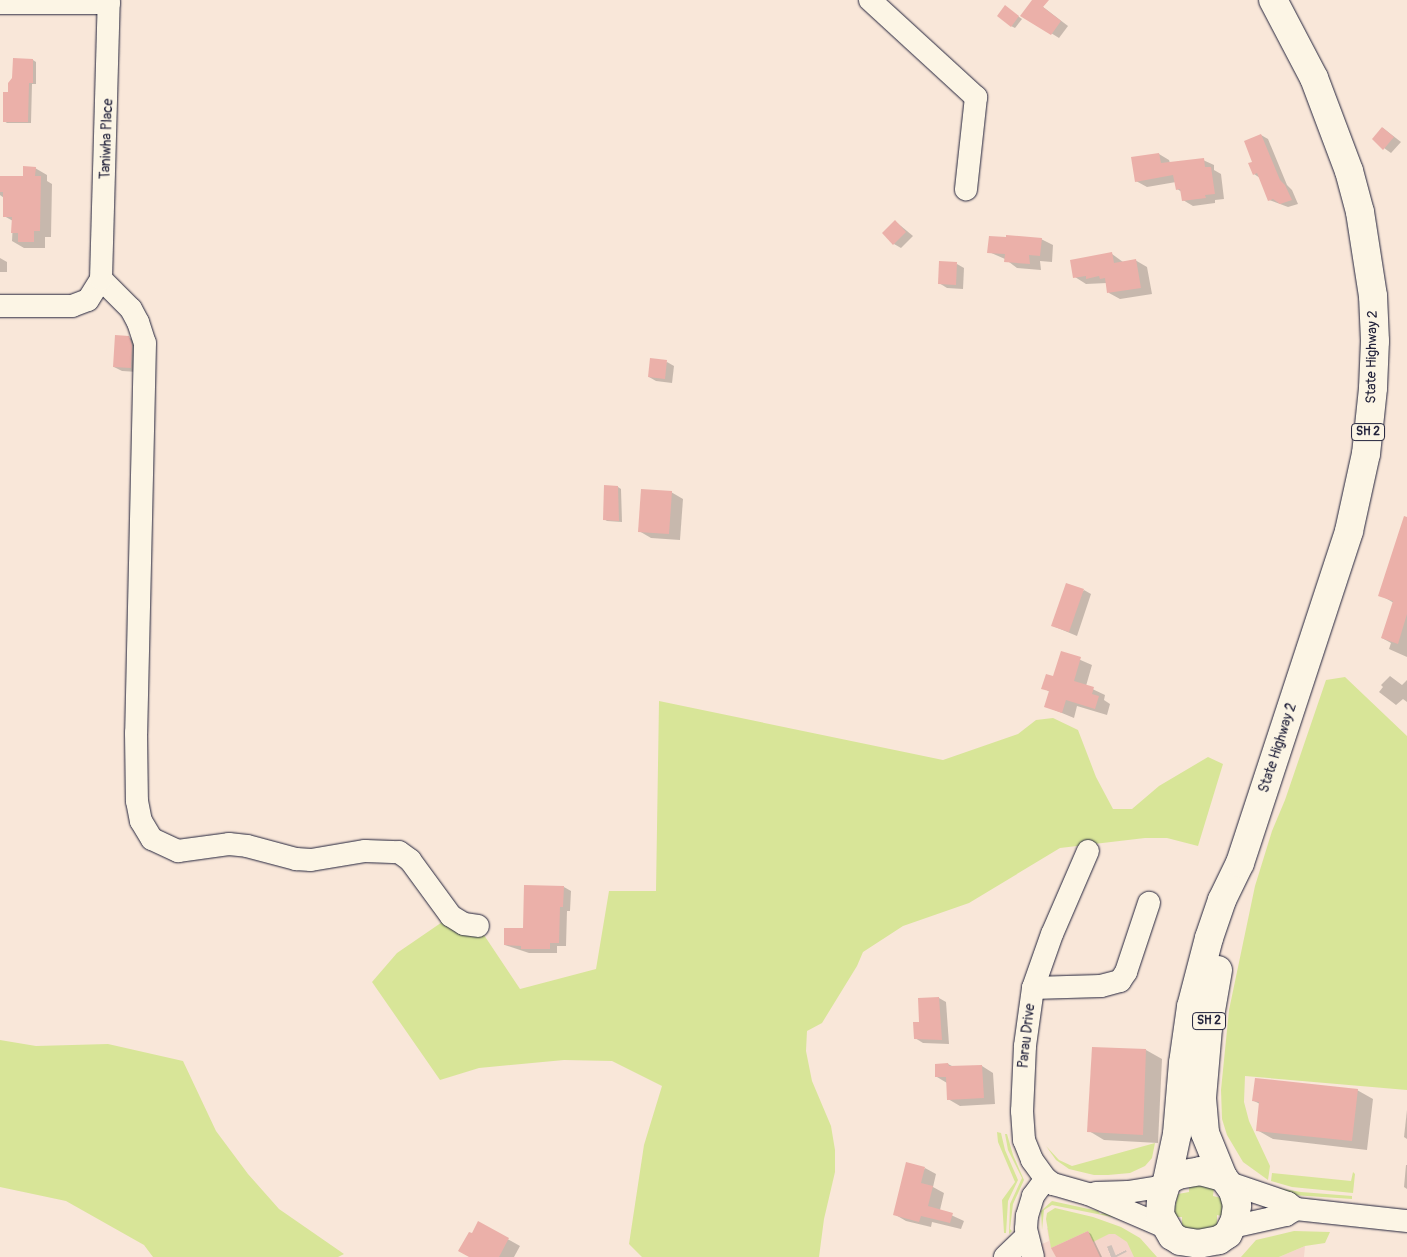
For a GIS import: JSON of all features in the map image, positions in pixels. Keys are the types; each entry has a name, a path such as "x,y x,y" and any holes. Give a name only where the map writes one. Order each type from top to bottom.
{"highway":[{"name":"State Highway 2","path":"1166,1184 1177,1134 1183,1063 1191,1007 1209,938 1222,900 1240,864 1349,531 1366,454 1374,379 1373,296 1360,212 1349,171 1314,78 1273,0"},
{"name":"State Highway 2","path":"1226,1180 1205,1134 1202,1098 1203,1072 1213,994 1234,902 1240,864"},
{"path":"1166,1184 1189,1172 1211,1173 1226,1180"},
{"name":"SH 2","path":"1226,1180 1236,1205 1227,1239"},
{"name":"SH 2","path":"1166,1184 1160,1215 1172,1240"},
{"path":"1172,1240 1199,1244 1227,1239"}],"street":[{"path":"870,0 976,97 966,190"},
{"path":"0,3 109,2"},
{"name":"Taniwha Place","path":"101,279 109,2"},
{"path":"0,306 72,306 88,300 101,279 131,309 138,322 145,343 136,801 141,821 152,839 178,852 229,844 247,846 296,859 311,860 365,851 399,852 410,860 451,916 464,924 478,926"},
{"name":"Parau Drive","path":"1046,1179 1027,1151 1022,1129 1025,1046 1033,988 1052,934 1088,851"},
{"path":"1033,988 1101,986 1120,981 1125,975 1149,904"},
{"path":"1005,1257 1030,1247 1026,1224 1030,1204 1046,1179 1059,1187 1088,1194 1172,1240"},
{"path":"1226,1180 1288,1202 1296,1209 1407,1221"},
{"path":"1088,1194 1128,1192 1166,1184"},
{"path":"1227,1239 1286,1215 1296,1209"}],"shaded area":[{"path":"1105,1223 1133,1237 1142,1257 1030,1257 1042,1244 1049,1241 1047,1228"},
{"path":"1305,1246 1304,1257 1279,1257"}],"green space":[{"path":"1345,677 1407,736 1407,1090 1245,1076 1244,1102 1249,1121 1270,1166 1268,1180 1243,1162 1227,1135 1222,1119 1221,1090 1229,1010 1255,886 1272,831 1285,800 1326,680"},
{"path":"659,701 943,760 1018,734 1036,720 1053,718 1078,730 1096,777 1113,809 1132,809 1159,786 1208,757 1223,764 1198,846 1167,838 1145,838 1060,848 969,903 903,926 863,952 857,966 822,1023 807,1031 806,1051 812,1081 831,1126 835,1150 835,1172 824,1219 819,1257 642,1257 629,1244 644,1145 662,1086 612,1061 564,1060 479,1068 440,1080 372,982 397,953 451,916 478,926 520,989 596,969 609,891 656,891"},
{"path":"0,1040 36,1046 108,1044 183,1061 216,1131 248,1174 279,1209 344,1254 338,1257 153,1257 144,1245 66,1201 0,1187"},
{"path":"997,1132 1001,1133 1005,1150 1018,1180 1008,1201 1006,1233 1004,1233 1002,1200 1015,1182 998,1142"},
{"path":"1005,1134 1007,1134 1013,1155 1024,1180 1013,1204 1010,1229 1012,1231 1009,1234 1010,1204 1022,1178 1008,1150"},
{"path":"1155,1143 1152,1158 1145,1166 1130,1173 1108,1175 1094,1175 1069,1169 1056,1160 1046,1146 1059,1160 1072,1166"},
{"path":"1353,1172 1355,1174 1353,1193 1292,1187 1271,1181 1272,1173 1351,1181"},
{"path":"1195,1184 1214,1188 1213,1196 1221,1198 1223,1204 1222,1216 1217,1215 1217,1225 1198,1233 1182,1227 1182,1217 1175,1217 1174,1212 1178,1194 1189,1192 1189,1185"},
{"path":"1278,1188 1301,1192 1352,1196 1352,1199 1293,1195"},
{"path":"1052,1201 1098,1211 1100,1214 1105,1213 1117,1218 1052,1205 1044,1210 1042,1230 1041,1211"},
{"path":"1055,1208 1093,1217 1121,1227 1140,1238 1157,1257 1134,1257 1127,1242 1115,1234 1109,1234 1093,1242 1088,1231 1051,1248 1046,1219 1047,1213"},
{"path":"1294,1231 1330,1232 1325,1243 1305,1246 1279,1257 1241,1257 1256,1240"}],"building":[{"path":"1032,0 1049,0 1043,7 1061,21 1051,35 1020,16"},
{"path":"1005,5 1019,16 1011,27 997,16"},
{"path":"13,58 33,59 33,83 29,83 28,122 3,122 3,92 8,92 8,83 12,78"},
{"path":"1382,127 1394,137 1383,150 1372,139"},
{"path":"1261,134 1280,180 1285,185 1292,200 1280,204 1273,199 1268,201 1257,173 1253,175 1248,163 1252,162 1244,141"},
{"path":"1159,153 1161,163 1204,158 1205,167 1211,167 1215,194 1205,195 1206,198 1182,201 1180,189 1176,190 1173,175 1135,182 1131,157"},
{"path":"23,166 36,167 35,176 41,176 40,231 34,231 34,242 18,242 18,233 11,233 12,217 3,217 3,192 0,192 0,176 23,176"},
{"path":"895,220 906,232 893,245 882,233"},
{"path":"1006,235 1042,238 1040,256 1029,255 1030,264 1004,262 1005,254 987,253 989,236 1006,237"},
{"path":"1112,252 1114,263 1136,259 1141,288 1107,293 1105,278 1100,279 1099,276 1086,279 1086,276 1073,278 1070,260"},
{"path":"939,261 957,262 956,285 938,284"},
{"path":"115,335 129,336 132,345 131,368 113,367"},
{"path":"650,358 667,360 665,379 648,377"},
{"path":"604,485 618,486 619,521 603,520"},
{"path":"641,489 672,491 669,534 638,532"},
{"path":"1404,516 1407,517 1407,614 1398,644 1381,638 1393,601 1378,596"},
{"path":"1066,583 1084,589 1069,632 1051,626"},
{"path":"1061,651 1081,657 1074,681 1094,687 1092,694 1099,696 1095,709 1066,700 1062,713 1044,707 1049,691 1041,689 1046,674 1053,676"},
{"path":"524,885 564,886 563,907 560,907 559,943 550,943 550,949 521,949 521,946 504,945 504,928 523,928"},
{"path":"939,997 942,1040 914,1039 913,1022 919,1022 918,998"},
{"path":"1092,1047 1146,1049 1143,1135 1087,1132"},
{"path":"948,1063 949,1066 982,1065 984,1098 947,1100 946,1077 935,1077 935,1064"},
{"path":"1255,1078 1358,1089 1352,1141 1256,1131 1259,1102 1252,1101"},
{"path":"906,1162 925,1167 921,1183 933,1186 928,1206 953,1213 950,1223 921,1216 919,1222 893,1215"},
{"path":"478,1221 509,1238 499,1257 469,1257 458,1251 469,1232 472,1233"},
{"path":"1088,1231 1100,1257 1056,1257 1051,1248"}],"tunnel":[{"path":"1111,1257 1116,1255 1117,1257"}]}
